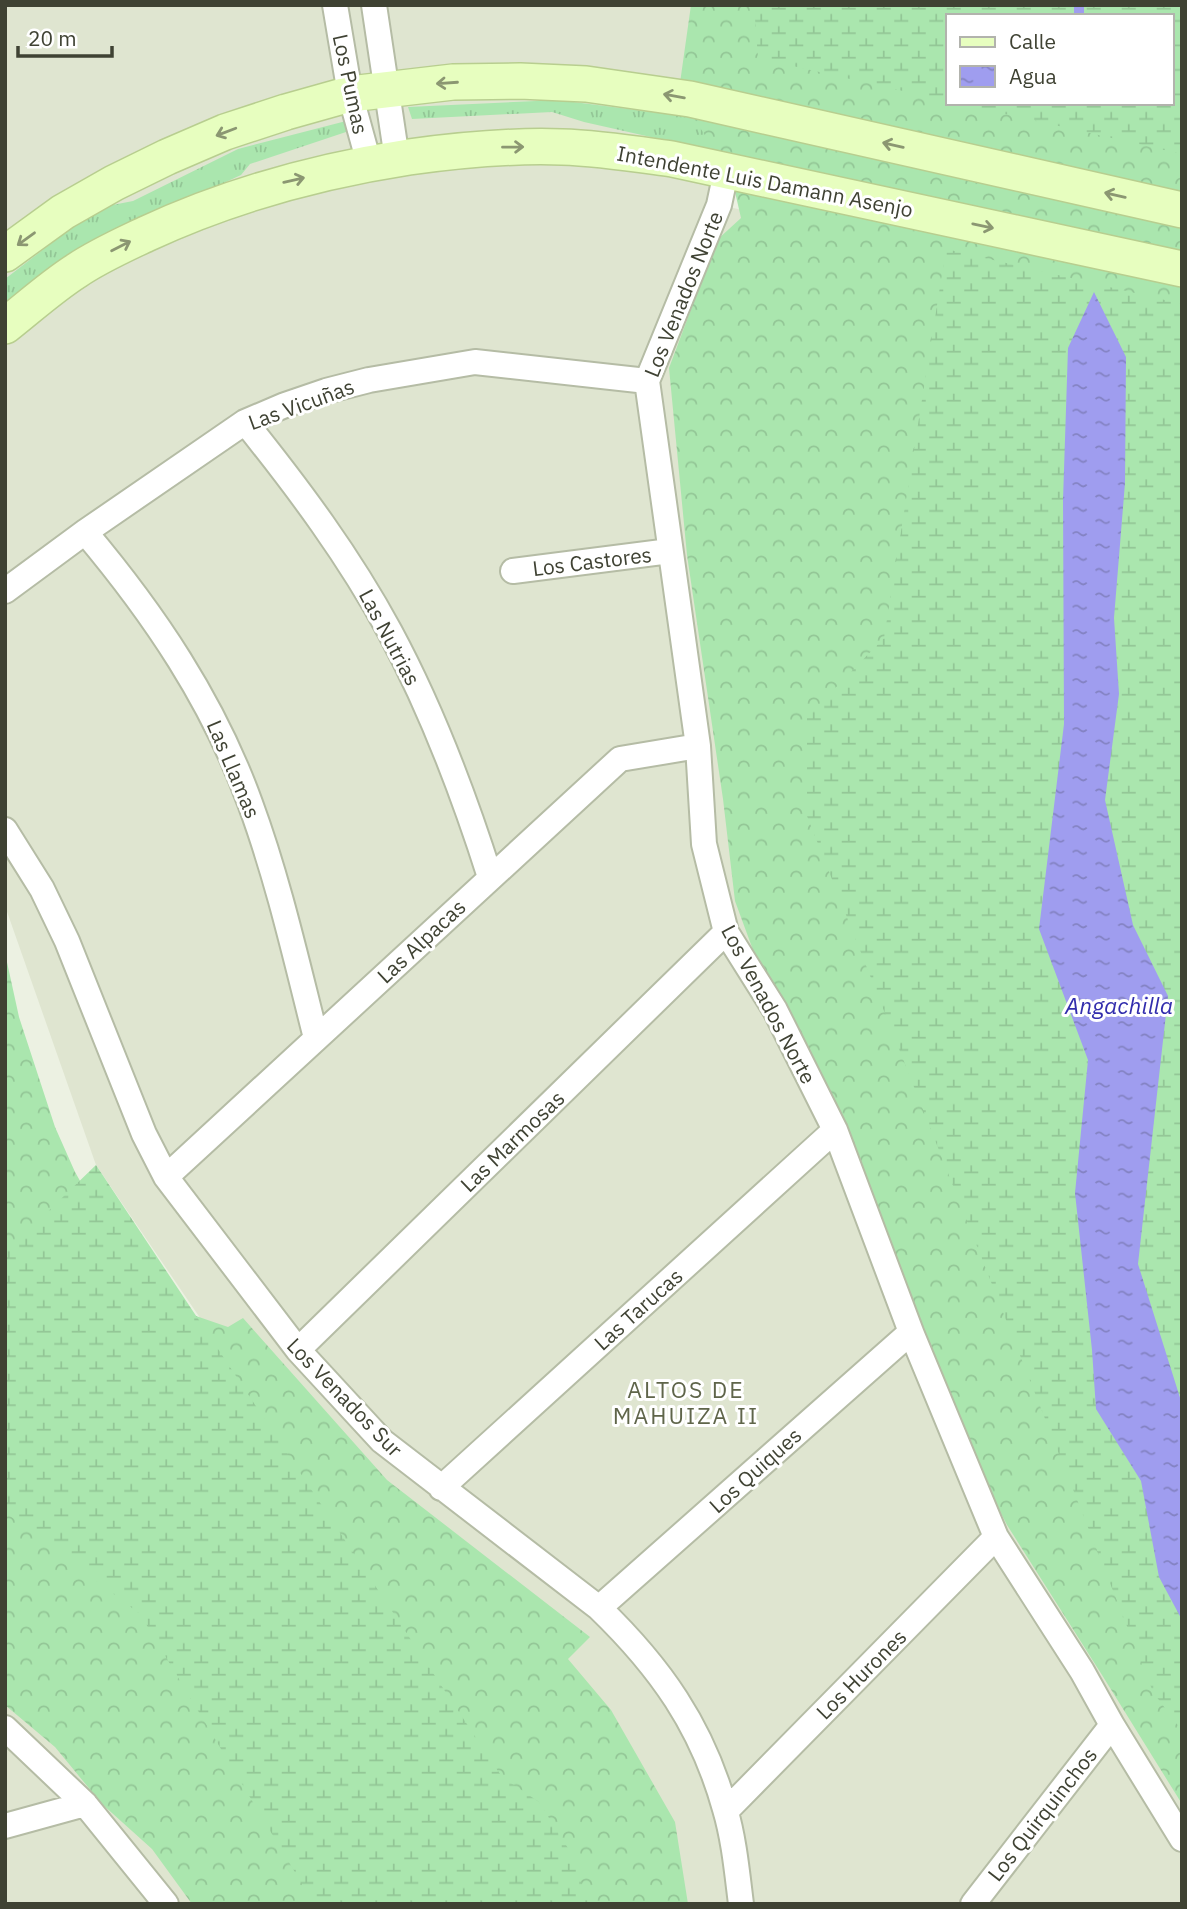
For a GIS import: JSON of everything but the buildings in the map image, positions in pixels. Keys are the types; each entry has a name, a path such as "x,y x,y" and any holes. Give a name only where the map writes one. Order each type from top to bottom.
{"main road":[{"path":"5,254 63,212 114,183 225,132 286,111 350,94 453,82 586,84 690,99 1182,210"},
{"name":"Intendente Luis Damann Asenjo","path":"5,326 77,270 171,222 229,199 288,181 383,161 452,150 507,147 618,151 672,159 1182,269"}],"street":[{"name":"Los Pumas","path":"335,5 350,94 383,161"},
{"name":"Los Pumas","path":"374,5 387,89 383,161"},
{"name":"Los Venados Norte","path":"726,172 719,205 647,380 698,746 704,844 726,932 775,1010 835,1130 911,1332 996,1537 1082,1671 1112,1725"},
{"name":"Las Vicuñas","path":"5,590 245,422 326,391 369,380 475,362 647,380"},
{"name":"Las Nutrias","path":"245,422 285,471 322,523 389,630 446,751 490,877"},
{"name":"Las Llamas","path":"85,532 152,616 181,661 230,753 270,860 316,1038"},
{"name":"Los Castores","path":"513,570 670,551"},
{"name":"Las Alpacas","path":"166,1177 620,760 698,746"},
{"name":"Los Venados Sur","path":"5,830 42,888 67,941 144,1134 166,1177 298,1350 382,1441 599,1608 629,1637 656,1669 680,1703 714,1774 726,1811 741,1904"},
{"name":"Las Marmosas","path":"298,1350 726,932"},
{"name":"Las Tarucas","path":"441,1488 835,1130"},
{"name":"Los Quiques","path":"599,1608 911,1332"},
{"name":"Los Hurones","path":"726,1811 996,1537"},
{"path":"1112,1725 1182,1839"},
{"name":"Los Quirquinchos","path":"973,1904 1112,1725"},
{"path":"5,1728 85,1804 166,1904"},
{"path":"5,1826 85,1804"}],"shaded area":[{"path":"5,5 754,5 719,205 800,222 1182,1731 1182,1904 589,1904 96,1165 5,906"},
{"path":"5,1630 251,1904 5,1904"}],"green space":[{"path":"691,5 1182,5 1182,1804 1007,1525 985,1482 840,1133 753,950 735,901 723,799 687,555 669,368 717,240 741,218 730,170 678,97"},
{"path":"754,5 1182,5 1182,154 966,105 1173,105 1173,14 946,14 946,101 758,58"},
{"path":"558,100 699,118 846,181 584,122 552,112 412,119 408,107"},
{"path":"350,120 349,131 250,164 241,175 176,205 5,312 5,279 97,208 133,201 238,149"},
{"path":"946,249 1182,304 1182,1731 1153,1692 807,816 807,717 884,638"},
{"path":"5,953 19,1017 55,1127 75,1172 112,1237 167,1306 228,1327 243,1318 387,1480 590,1637 568,1659 611,1710 675,1822 688,1904 192,1904 152,1849 102,1804 55,1747 5,1705"},
{"path":"96,1165 502,1777 539,1802 571,1853 589,1904 314,1904 140,1614 5,1512 5,1253"}],"water":[{"name":"Angachilla","path":"1094,292 1126,357 1125,483 1114,618 1119,694 1105,800 1133,925 1168,996 1138,1264 1182,1404 1182,1620 1159,1577 1141,1481 1096,1409 1075,1193 1088,1060 1039,929 1064,724 1063,500 1068,348"}],"waterway":[{"path":"1079,5 1079,14"}],"district":[{"name":"ALTOS DE MAHUIZA II","path":"686,1402"}]}
